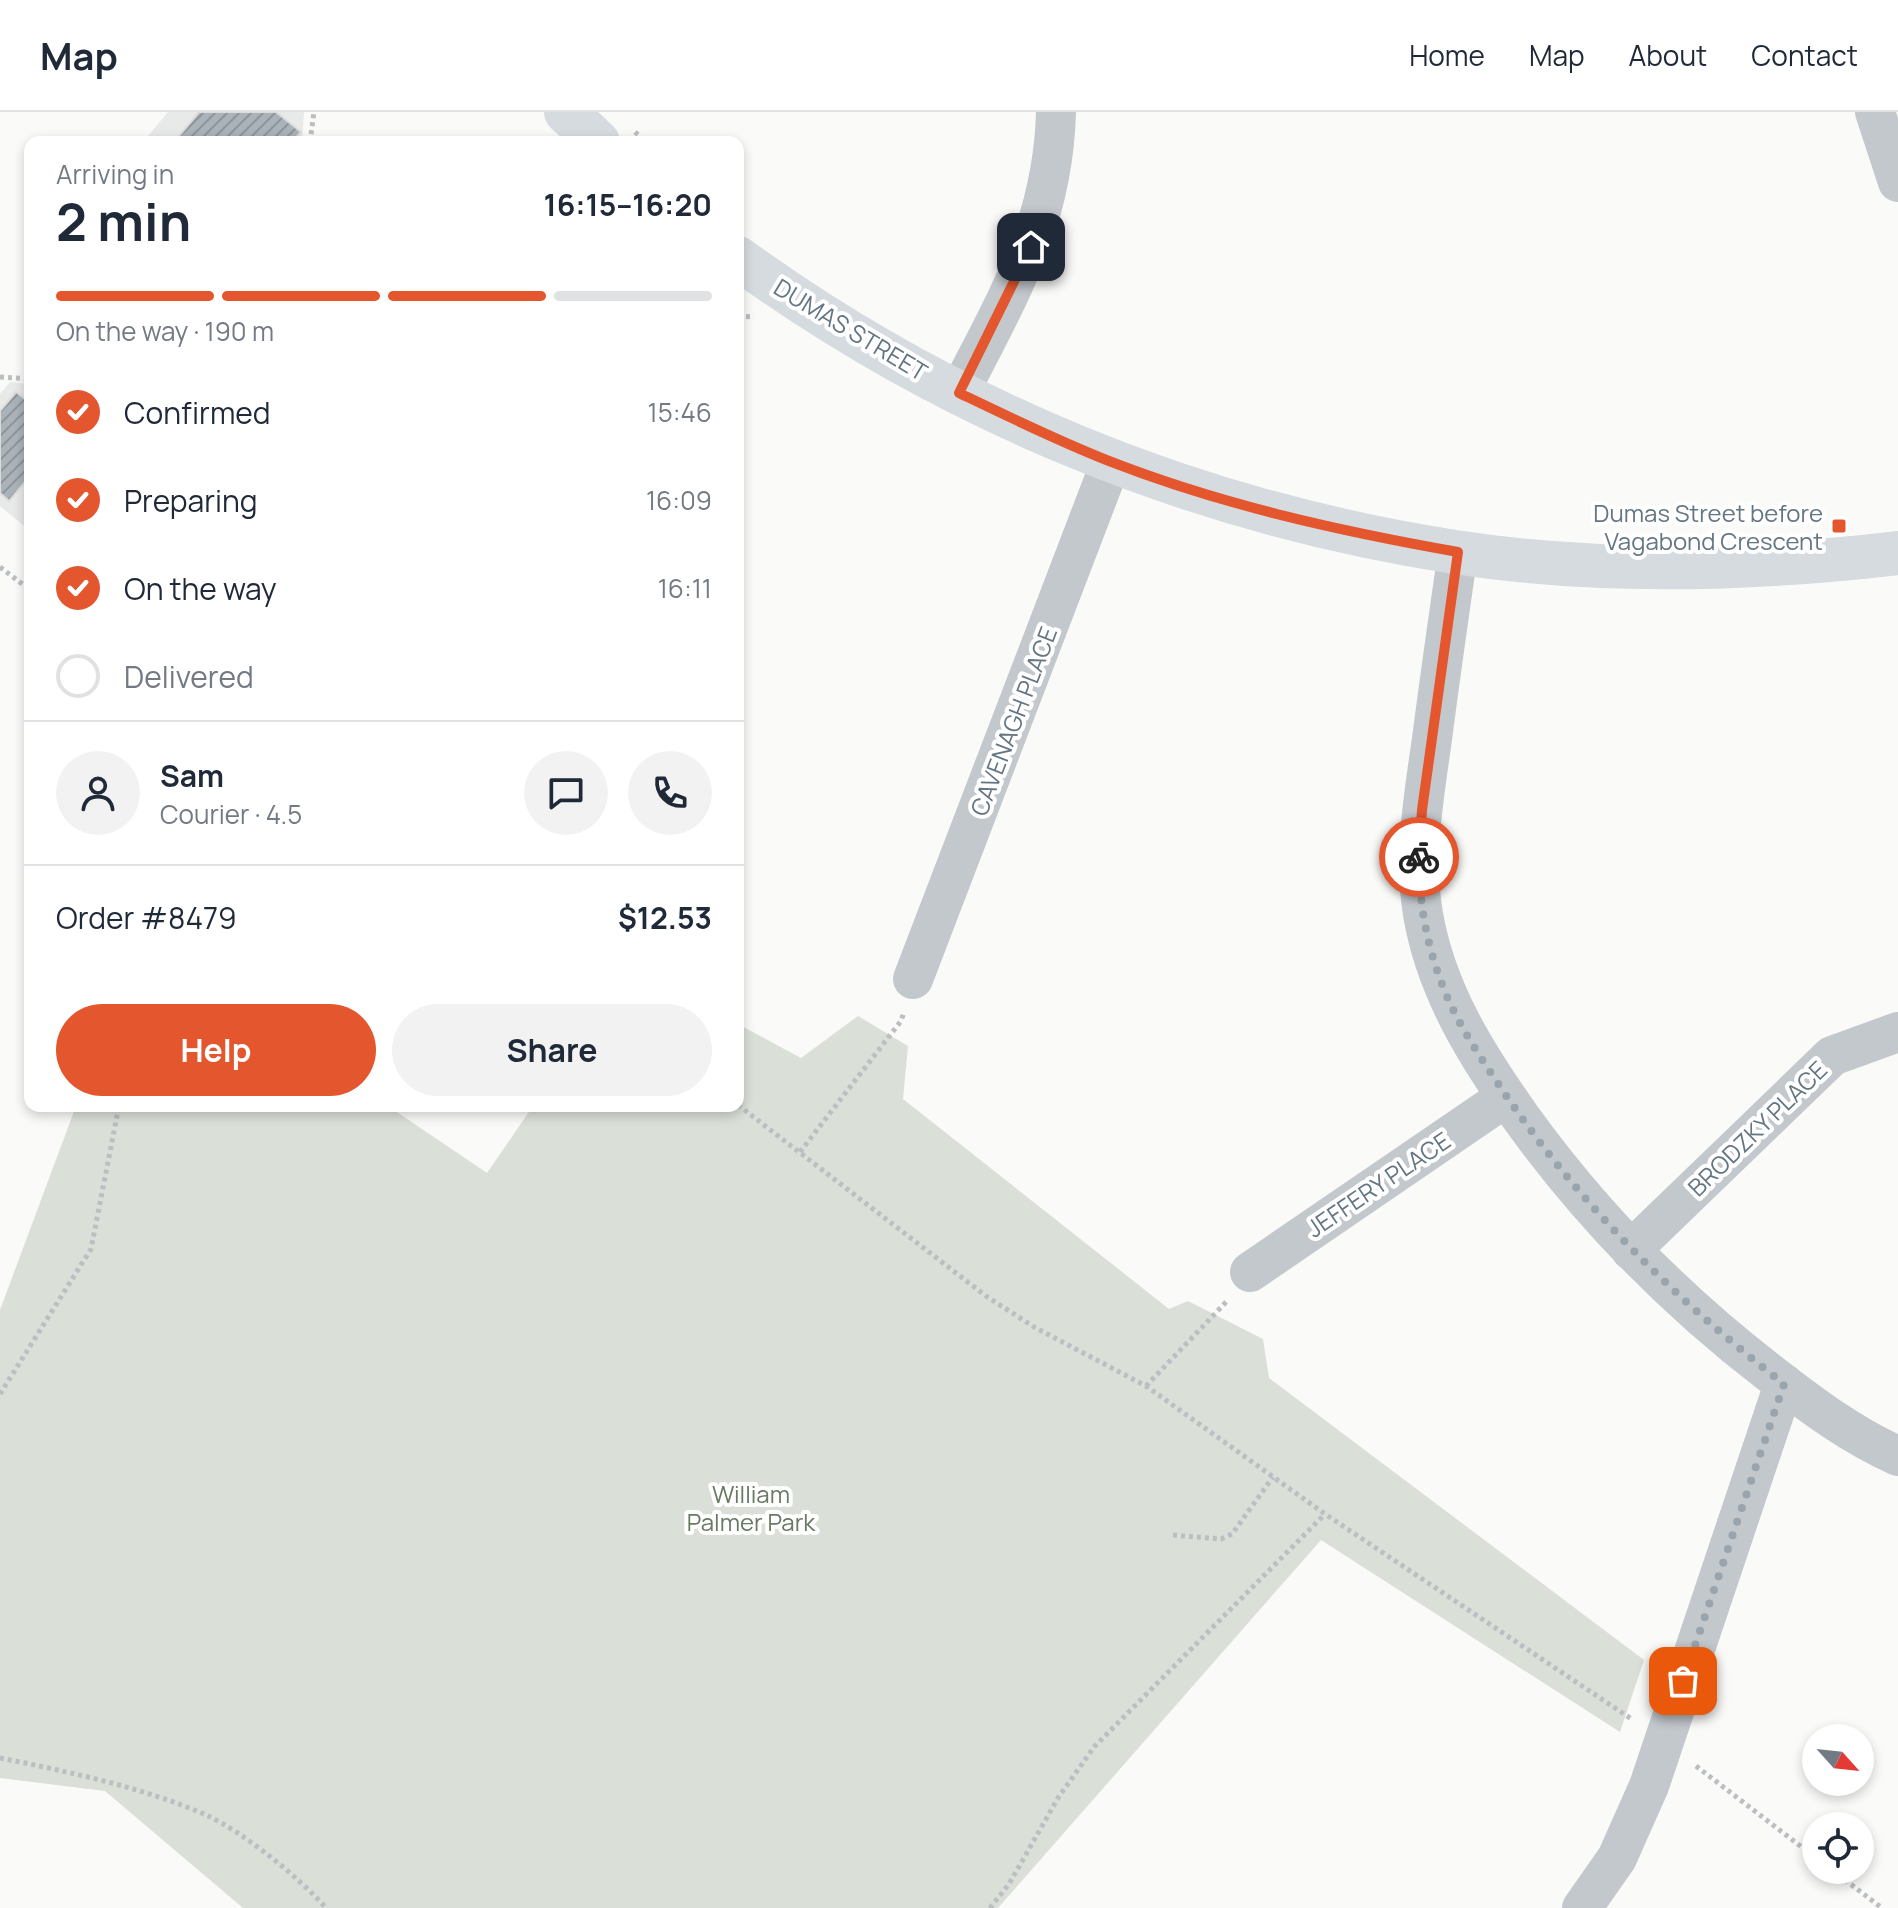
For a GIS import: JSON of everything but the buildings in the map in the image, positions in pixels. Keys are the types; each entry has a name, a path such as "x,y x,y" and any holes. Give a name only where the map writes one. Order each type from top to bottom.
{"street":[{"path":"566,112 592,136"},
{"path":"959,393 1031,247 1051,175 1056,112"},
{"path":"1875,112 1898,182"},
{"name":"DUMAS STREET","path":"744,266 848,332 959,393 1059,441 1179,486 1317,525 1458,552 1590,565 1678,568 1811,563 1898,553"},
{"name":"CAVENAGH PLACE","path":"913,979 1111,462"},
{"path":"1458,552 1419,844 1420,889 1427,934 1439,977 1468,1038 1506,1097 1570,1181 1631,1250 1679,1298 1730,1343 1843,1427 1898,1456"},
{"name":"BRODZKY PLACE","path":"1631,1250 1832,1056 1898,1032"},
{"name":"JEFFERY PLACE","path":"1250,1272 1506,1097"},
{"path":"1582,1908 1617,1858 1634,1824 1784,1384"}],"path":[{"path":"311,136 314,112"},
{"path":"0,377 24,379"},
{"path":"0,567 24,585"},
{"path":"800,1152 901,1021 913,979"},
{"path":"744,1110 986,1296 1034,1327 1146,1386 1325,1514 1663,1740 1802,1847"},
{"path":"0,1394 91,1249 118,1112"},
{"path":"1146,1386 1222,1308 1250,1272"},
{"path":"1173,1535 1221,1539 1232,1534 1273,1477"},
{"path":"990,1908 1009,1884 1058,1798 1094,1747 1325,1514"},
{"path":"0,1758 158,1796 208,1816 230,1828 306,1886 326,1908"},
{"path":"1850,1884 1882,1908"}],"shaded area":[{"path":"168,112 304,112 302,136 148,136"},
{"path":"10,382 24,383 24,526 0,506 0,394"}],"green space":[{"name":"William Palmer Park","path":"858,1016 908,1046 903,1099 1169,1309 1188,1301 1263,1339 1269,1378 1644,1660 1620,1732 1321,1540 998,1908 243,1908 105,1791 0,1778 0,1310 74,1112 397,1112 487,1173 529,1112 744,1112 744,1027 801,1058"}],"way so far":[{"path":"1419,857 1422,911 1439,977 1468,1038 1506,1097 1545,1150 1631,1250 1730,1343 1784,1384 1683,1681"}],"place":[{"name":"Dumas Street before Vagabond Crescent","path":"1839,526"}],"route":[{"path":"1031,247 959,393 1059,441 1179,486 1317,525 1458,552 1422,810 1419,857"}]}
